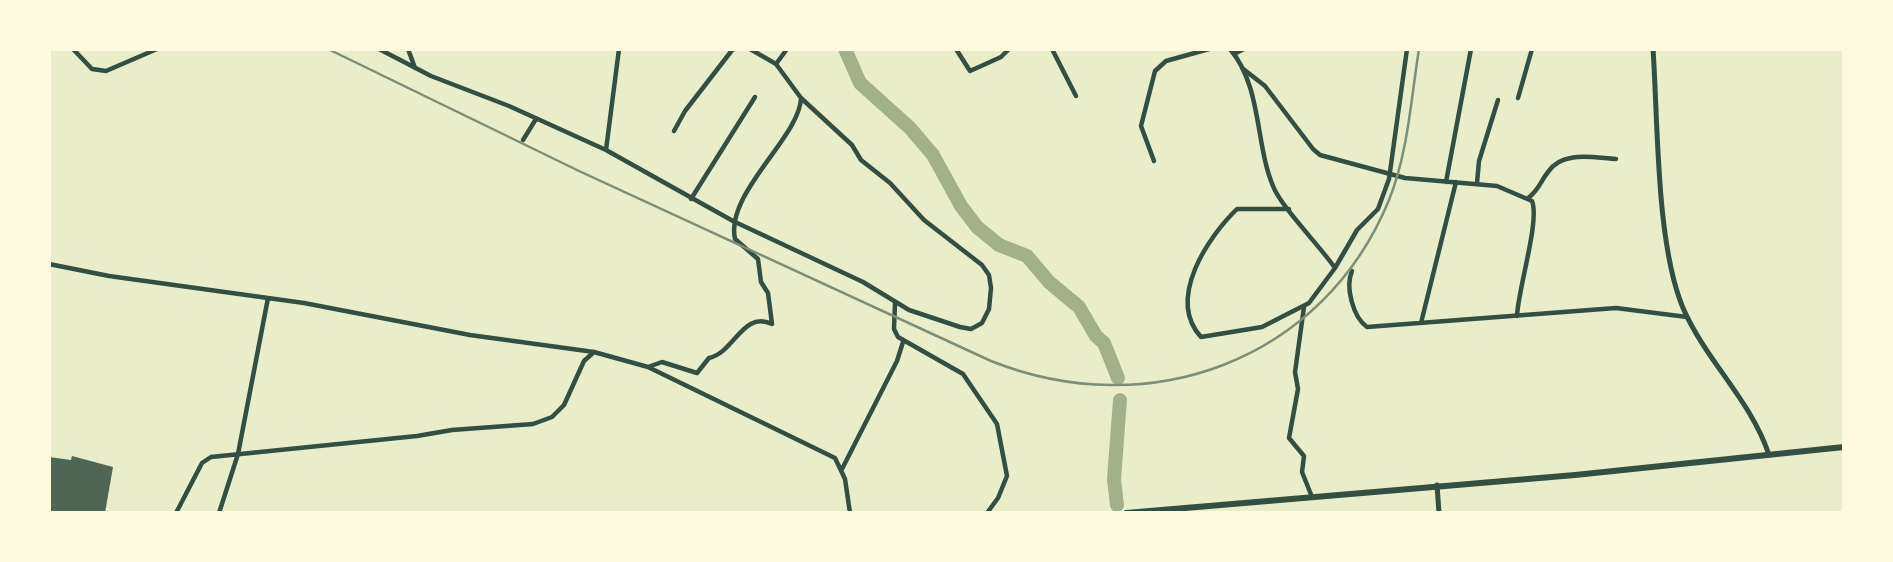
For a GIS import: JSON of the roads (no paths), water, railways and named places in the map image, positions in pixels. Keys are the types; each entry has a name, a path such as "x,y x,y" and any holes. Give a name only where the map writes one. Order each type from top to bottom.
{"main road":[{"path":"1126,513 1844,447"}],"street":[{"path":"73,49 92,69 106,71 157,49"},
{"path":"379,49 415,68 606,150 733,221 863,282 895,303 960,327 976,327 989,309 989,275 975,259 924,220 890,183 861,160 852,145 801,98 776,64 750,49"},
{"path":"408,49 415,68"},
{"path":"606,150 619,49"},
{"path":"674,131 685,111 733,49"},
{"path":"776,64 787,49"},
{"path":"956,49 970,71 1001,57 1009,49"},
{"path":"1052,49 1076,96"},
{"path":"1154,161 1141,126 1155,71 1166,61 1209,49"},
{"path":"1244,49 1232,51 1242,68 1256,114 1263,159 1276,193 1335,268"},
{"path":"1289,209 1235,210 1191,275 1190,307 1193,323 1202,337 1262,327 1304,306 1335,268 1357,229 1378,209 1390,173 1407,49"},
{"path":"1446,182 1471,49"},
{"path":"1518,98 1532,49"},
{"path":"1653,49 1666,223 1678,292 1688,317 1759,427 1769,455"},
{"path":"1242,68 1265,86 1316,153 1390,173 1446,182 1497,186 1528,198 1535,211 1519,288 1517,316"},
{"path":"691,198 755,97"},
{"path":"648,367 662,362 697,373 709,358 719,356 752,321 762,320 772,324 768,293 761,282 758,259 735,239 733,221 753,181 795,117 801,98"},
{"path":"1477,183 1479,161 1498,100"},
{"path":"523,140 536,119"},
{"path":"1528,198 1540,188 1552,167 1566,159 1616,159"},
{"path":"1421,323 1456,182"},
{"path":"49,264 268,298 470,335 594,352 648,367 835,458 842,470 850,513"},
{"path":"1352,271 1348,286 1364,326 1616,308 1688,317"},
{"path":"219,513 238,454 268,298"},
{"path":"895,303 894,329 903,342 963,374 997,424 1007,476 998,498 987,513"},
{"path":"1304,306 1296,372 1298,389 1289,438 1304,456 1301,472 1312,497"},
{"path":"842,470 897,361 903,342"},
{"path":"176,513 202,463 211,457 418,436 452,430 533,424 552,417 564,405 584,361 594,352"},
{"path":"1437,485 1439,513"}],"waterway":[{"path":"845,49 860,83 910,128 933,155 961,206 977,227 999,245 1027,256 1049,282 1079,307 1096,336 1104,343 1118,378"},
{"path":"1117,505 1114,479 1120,400"}],"railway":[{"path":"328,49 579,171 991,361 1051,379 1111,385 1169,380 1224,364 1276,338 1321,302 1359,256 1389,200 1405,145 1419,49"}]}
